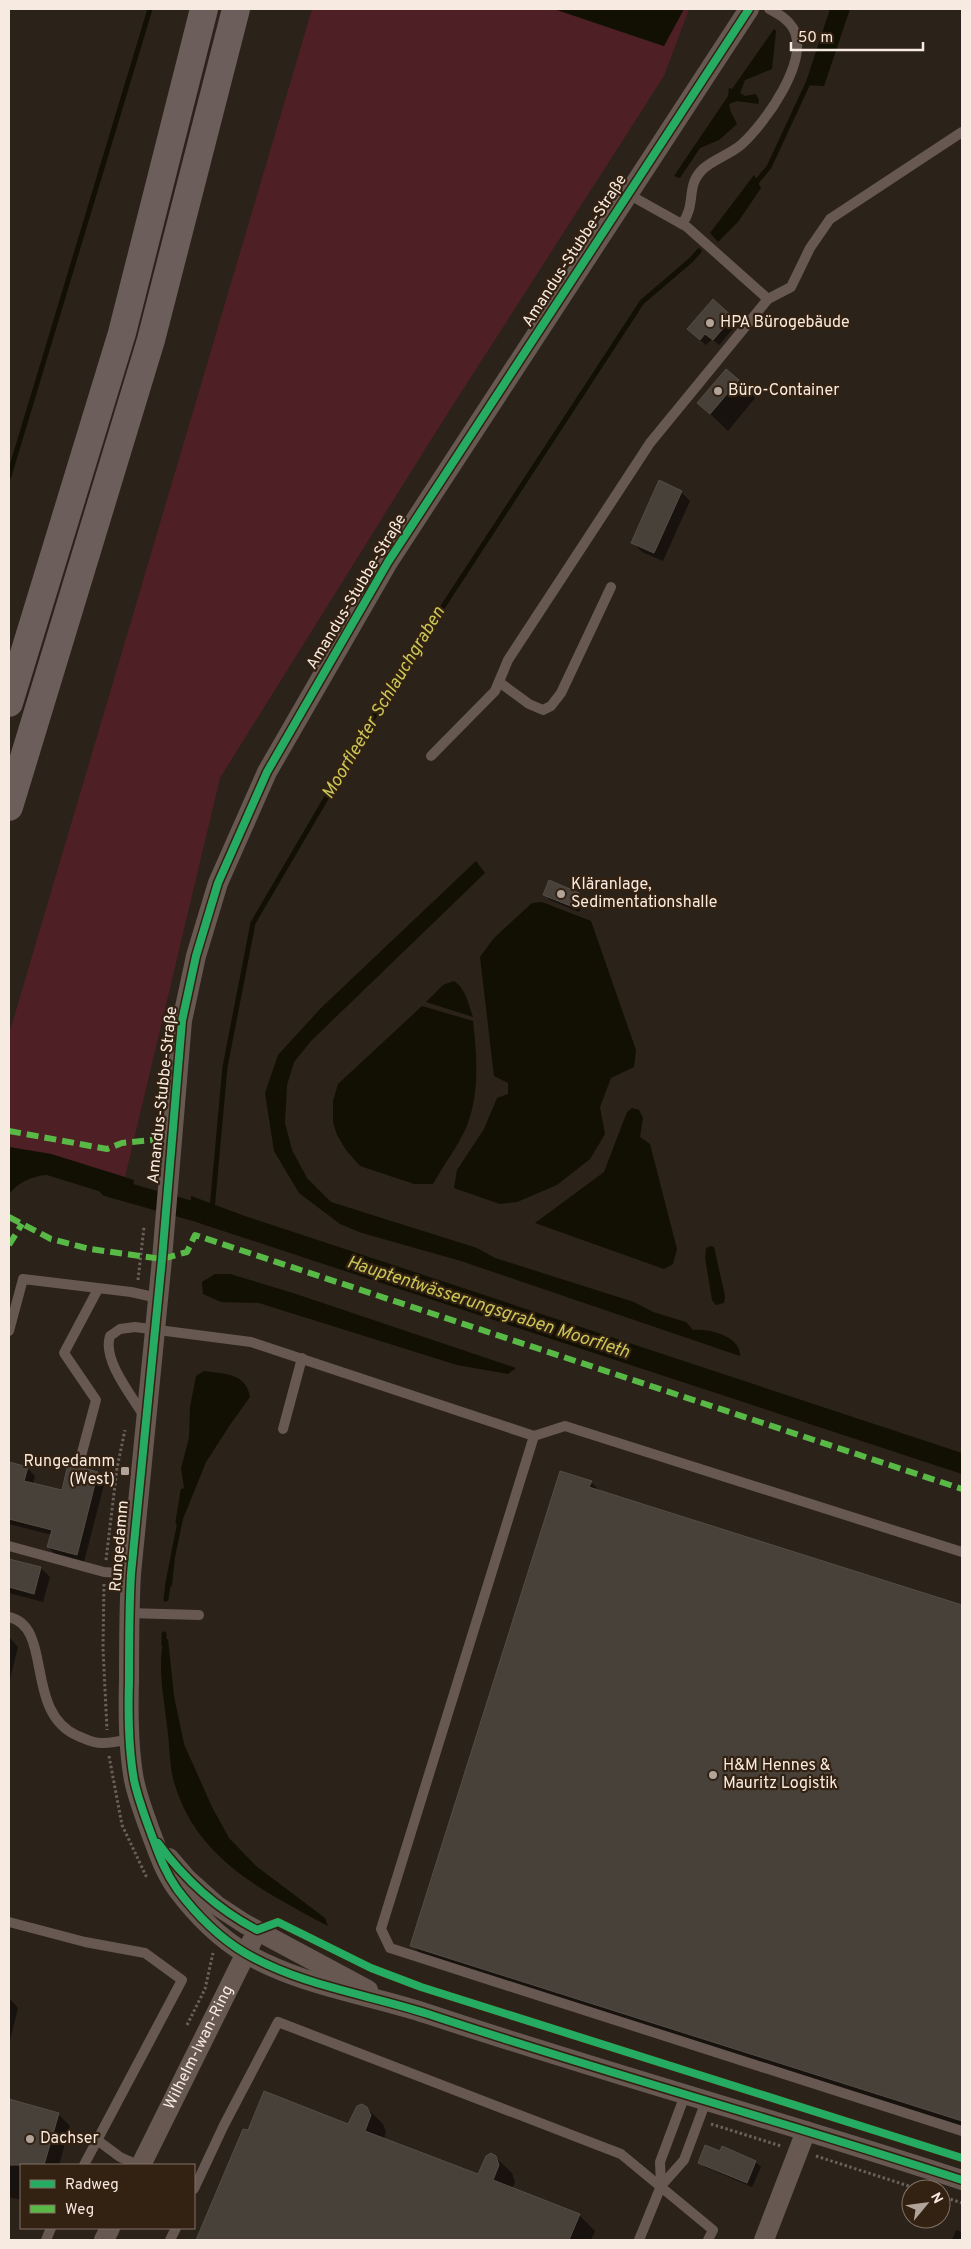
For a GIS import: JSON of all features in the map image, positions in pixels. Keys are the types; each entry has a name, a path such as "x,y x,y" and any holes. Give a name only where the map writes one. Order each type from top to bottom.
{"highway":[{"path":"9,703 122,333 204,9"},
{"path":"9,807 151,340 236,9"}],"street":[{"name":"Amandus-Stubbe-Straße","path":"162,1259 182,1021 196,956 218,883 267,772 388,562 749,9"},
{"name":"Rungedamm","path":"162,1259 145,1418 128,1613 130,1739 134,1780 161,1864 176,1888 241,1960 341,1991 388,2000 604,2071 806,2130 962,2180"},
{"name":"Rungedamm","path":"151,1833 187,1879 216,1905 257,1930 388,2000"},
{"name":"Wilhelm-Iwan-Ring","path":"139,2164 257,1930"},
{"path":"764,2240 806,2130"}],"lane":[{"path":"682,224 690,214 691,190 696,178 704,169 741,145 761,123 790,76 797,42 794,29 786,19 769,9"},
{"path":"431,756 496,691 508,660 650,443 768,300 791,287 810,248 830,218 962,132"},
{"path":"628,194 692,231 768,300"},
{"path":"499,682 529,704 543,710 552,706 561,693 612,587"},
{"path":"9,1331 23,1280 158,1298"},
{"path":"80,1460 96,1400 64,1354 98,1289"},
{"path":"145,1418 114,1366 108,1348 112,1334 124,1328 135,1327 154,1331 251,1342 534,1436 565,1426 962,1552"},
{"path":"283,1429 302,1358"},
{"path":"534,1436 380,1929 390,1948 962,2131"},
{"path":"9,1546 104,1572 131,1574"},
{"path":"128,1613 199,1615"},
{"path":"9,1617 16,1618 26,1627 33,1641 44,1696 54,1718 70,1733 90,1741 108,1743 130,1739"},
{"path":"9,1922 85,1942 145,1954 182,1980 85,2164"},
{"path":"195,2188 224,2125 278,2022 621,2154 713,2230 708,2240"},
{"path":"661,2186 660,2162 685,2095"},
{"path":"639,2240 661,2186 684,2160 706,2101"},
{"path":"98,2140 120,2157 137,2164"}],"path":[{"path":"137,1294 144,1224"},
{"path":"132,1396 117,1468 104,1572 103,1648 110,1765 122,1825 148,1880"},
{"path":"207,1948 241,1960"},
{"path":"699,2120 782,2146"},
{"path":"816,2156 901,2184"}],"shaded area":[{"path":"312,9 554,9 663,46 684,9 689,9 664,76 439,427 220,778 125,1177 51,1154 9,1147 9,1034"}],"water":[{"path":"554,9 684,9 664,46"},
{"path":"830,9 850,9 824,86 805,85"},
{"path":"774,29 776,31 772,69 745,80 740,93 745,96 756,94 759,100 758,104 737,101 729,104 737,124 719,140 700,148 680,178 674,176 728,96 729,88 732,89"},
{"path":"754,175 761,188 738,222 718,242 710,233"},
{"path":"476,861 485,873 311,1041 294,1062 287,1085 285,1123 292,1150 307,1178 331,1202 477,1248 495,1258 634,1302 653,1312 686,1322 693,1330 715,1332 730,1338 739,1349 740,1356 461,1261 362,1233 340,1224 299,1193 274,1151 265,1093 278,1055 321,1008"},
{"path":"542,902 591,921 636,1050 634,1067 611,1078 600,1107 605,1134 590,1159 557,1185 517,1202 500,1204 454,1188 457,1170 484,1129 497,1098 508,1094 508,1083 494,1076 480,957 494,938 532,903"},
{"path":"454,981 464,992 473,1017 426,1002 443,985"},
{"path":"422,1006 473,1021 476,1048 474,1102 466,1128 433,1184 414,1184 360,1166 346,1150 337,1135 333,1122 333,1101 338,1084"},
{"path":"632,1108 639,1110 643,1118 640,1137 650,1144 677,1249 673,1264 664,1269 535,1223 604,1172 627,1112"},
{"path":"9,1147 51,1154 134,1180 131,1201 47,1175 26,1180 9,1194"},
{"path":"191,1196 245,1216 962,1453 962,1474 202,1224 189,1218"},
{"path":"714,1247 725,1296 724,1303 716,1305 712,1300 705,1258 706,1248"},
{"path":"215,1274 230,1274 293,1293 516,1368 508,1374 457,1365 259,1303 221,1302 203,1294 202,1282"},
{"path":"204,1371 227,1374 239,1379 248,1389 250,1397 206,1462 183,1519 175,1557 172,1585 167,1591 165,1585 184,1488 181,1468 189,1438 190,1407 196,1376"},
{"path":"164,1639 168,1639 174,1696 184,1744 212,1807 229,1838 256,1866 325,1918 328,1926 280,1900 235,1870 215,1852 198,1832 184,1809 171,1769 161,1671"}],"building":[{"name":"HPA Bürogebäude","path":"713,299 733,317 713,340 705,334 700,340 687,329"},
{"name":"Büro-Container","path":"726,369 739,380 710,414 697,403"},
{"path":"659,480 682,491 654,553 631,543"},
{"name":"Kläranlage, Sedimentationshalle","path":"549,880 579,893 573,907 543,895"},
{"path":"9,1462 28,1467 24,1481 62,1490 68,1464 98,1472 77,1555 47,1547 52,1530 9,1519"},
{"name":"H&M Hennes & Mauritz Logistik","path":"560,1471 592,1481 589,1487 962,1605 962,2121 410,1946"},
{"path":"9,1559 41,1567 34,1594 9,1587"},
{"path":"264,2091 348,2124 357,2106 362,2104 367,2107 371,2115 365,2131 478,2174 486,2156 491,2153 496,2156 499,2165 493,2180 580,2214 569,2240 196,2240 243,2129 248,2130"},
{"name":"Dachser","path":"9,2099 59,2113 44,2164 9,2165"},
{"path":"705,2145 720,2151 722,2146 756,2161 747,2183 698,2163"}],"waterway":[{"path":"9,476 150,9"},
{"name":"Moorfleeter Schlauchgraben","path":"754,185 769,167 809,81"},
{"name":"Moorfleeter Schlauchgraben","path":"212,1210 225,1067 253,923 397,677 642,302 699,251"},
{"name":"Hauptentwässerungsgraben Moorfleth","path":"108,1187 214,1217"},
{"path":"178,1522 183,1491"},
{"path":"166,1599 168,1585"},
{"path":"164,1634 164,1644"}],"marked path":[{"path":"9,1131 107,1149 122,1143 152,1140 171,1148"},
{"path":"9,1217 51,1239 90,1249 162,1259 187,1252 195,1235 962,1489"},
{"path":"9,1245 22,1224"}],"cycle path":[{"path":"749,9 388,562 267,772 218,883 196,956 182,1021 162,1259 131,1574 129,1614 129,1730 131,1755 134,1780 142,1808 160,1857 173,1883 191,1907 216,1932 245,1953 289,1974 312,1982 428,2014 561,2057 962,2180"},
{"path":"158,1843 179,1869 215,1903 257,1930 278,1922 371,1968 421,1987 962,2158"}],"place":[{"name":"HPA Bürogebäude","path":"710,323"},
{"name":"Büro-Container","path":"718,391"},
{"name":"Kläranlage, Sedimentationshalle","path":"561,894"},
{"name":"Rungedamm (West)","path":"125,1471"},
{"name":"H&M Hennes & Mauritz Logistik","path":"713,1775"},
{"name":"Dachser","path":"30,2139"}]}
